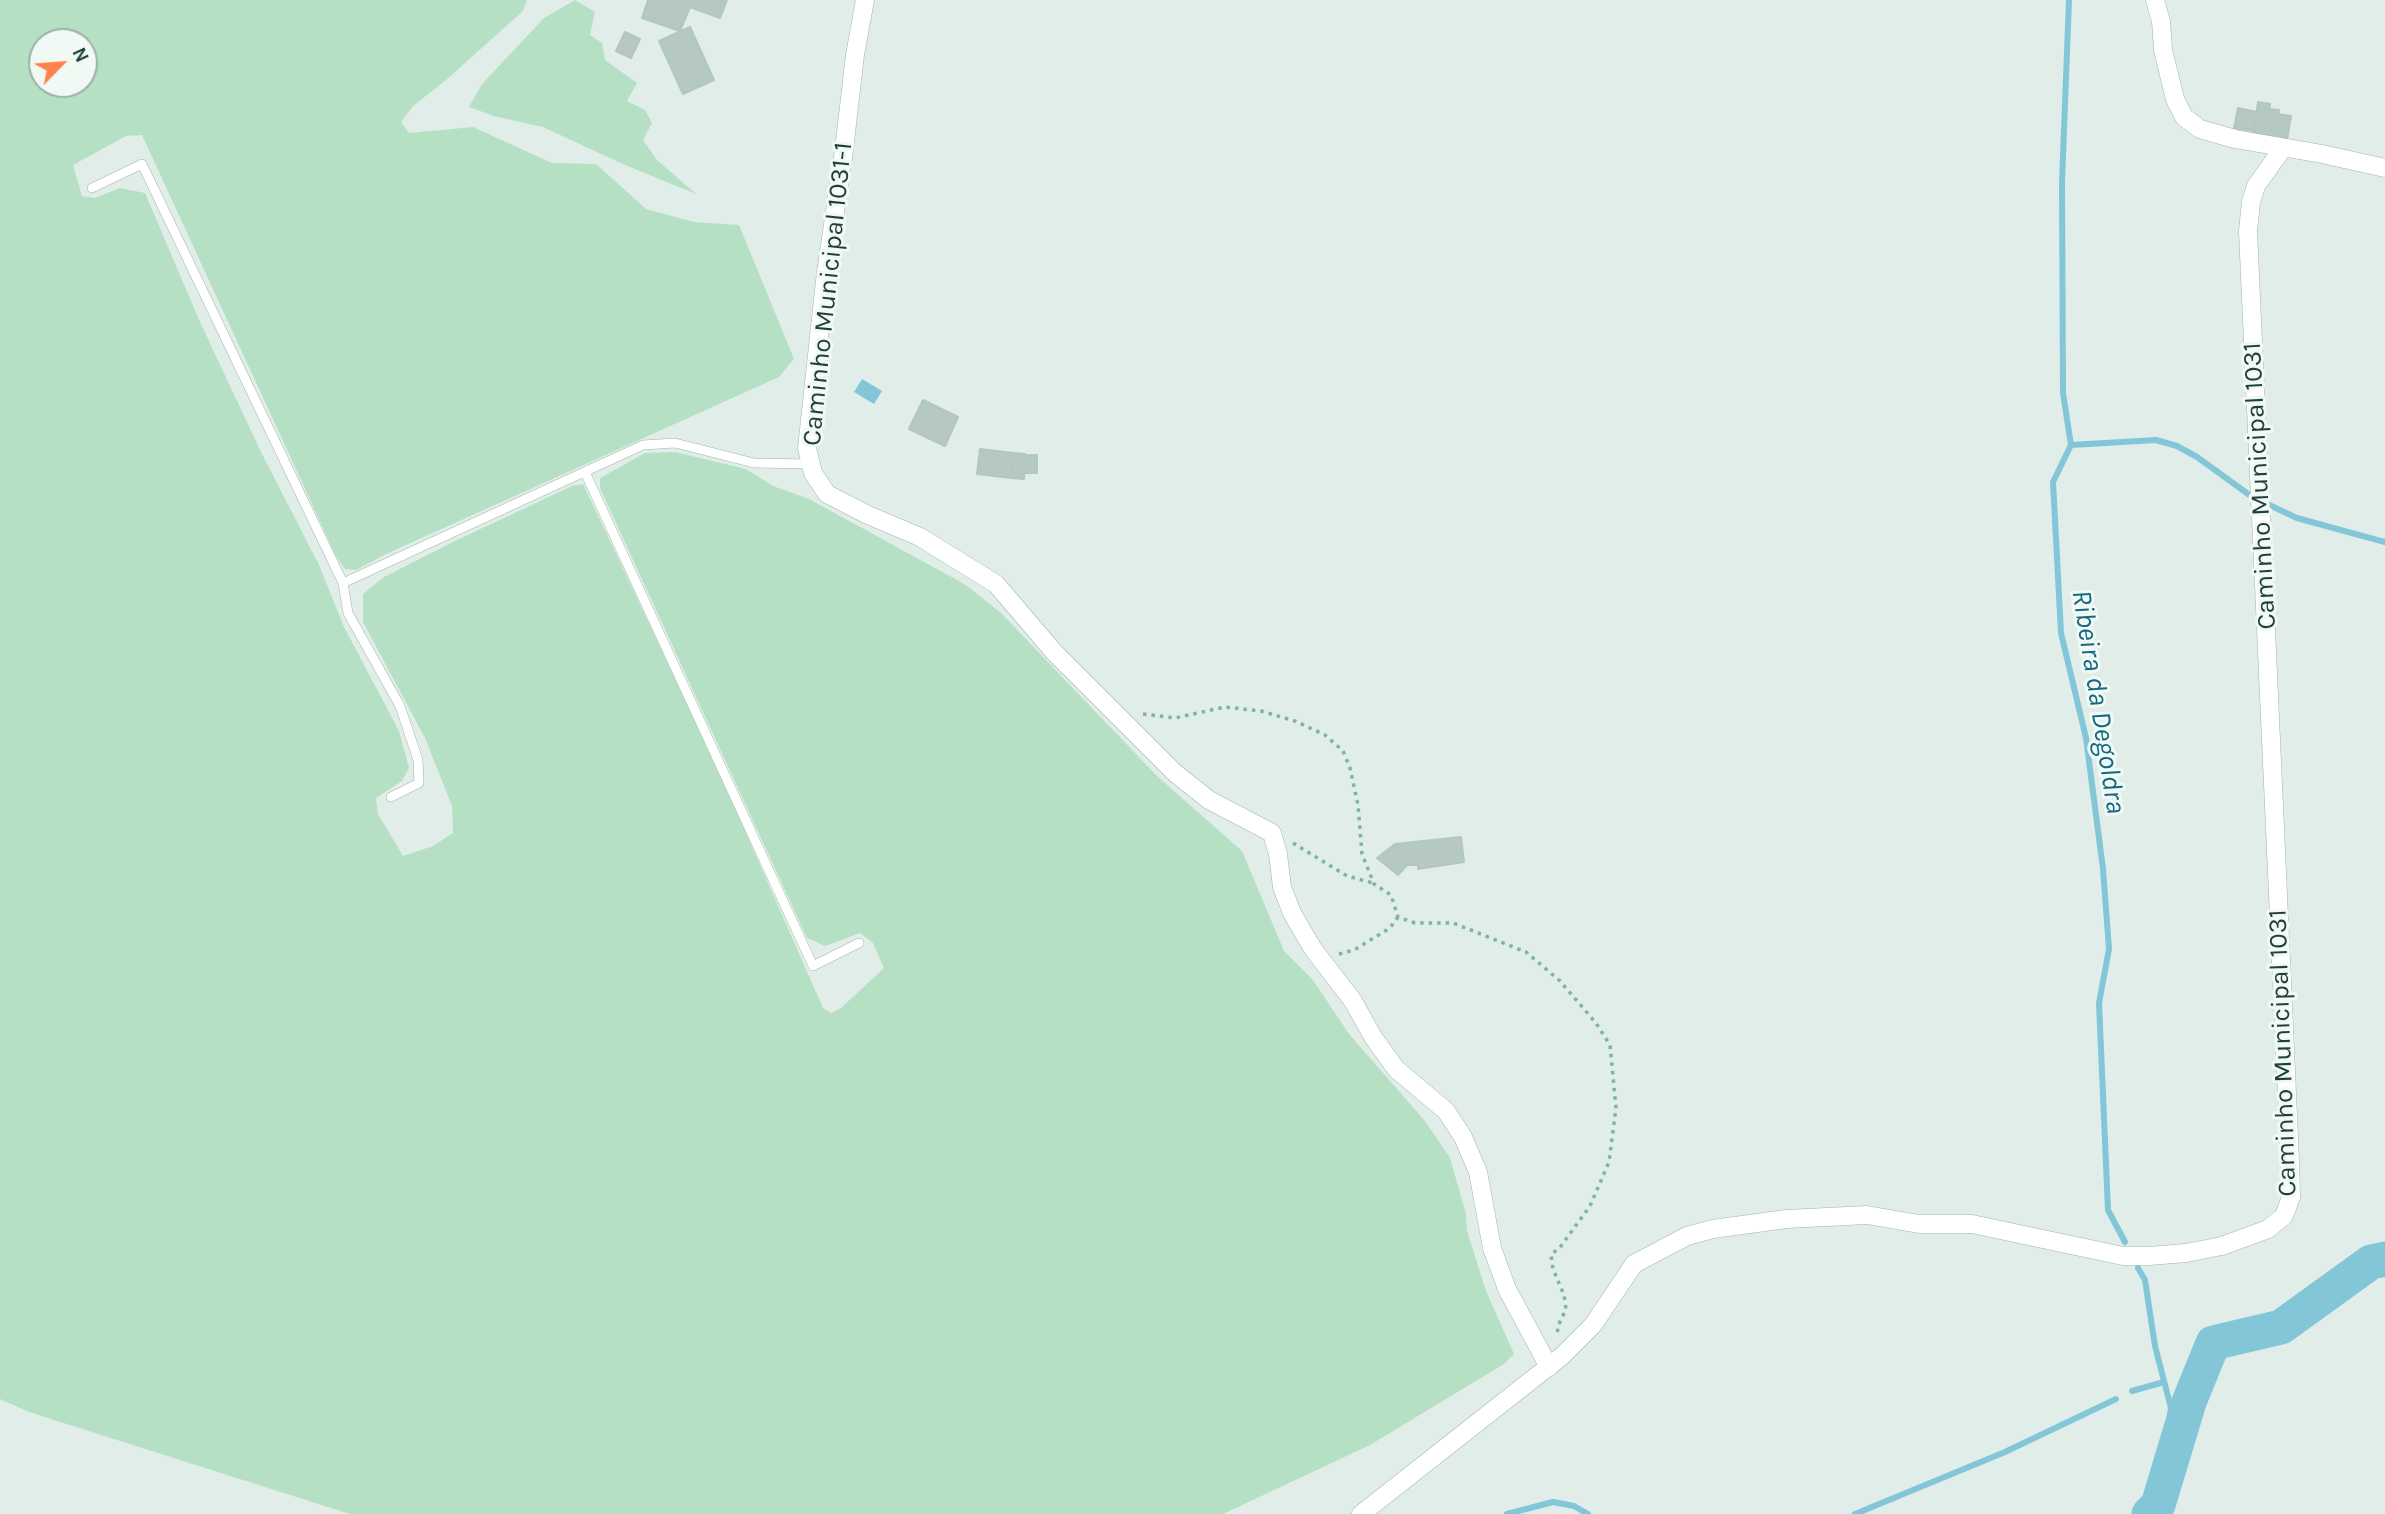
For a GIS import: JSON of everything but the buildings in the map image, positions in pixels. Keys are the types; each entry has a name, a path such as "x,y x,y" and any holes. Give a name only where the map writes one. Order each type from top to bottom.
{"street":[{"name":"Caminho Municipal 1031-1","path":"865,0 826,272 807,448 813,473 827,494 920,537 996,584 1054,652 1150,750 1209,800 1272,833"},
{"path":"2155,0 2170,81 2183,117 2200,129 2235,139 2385,168"},
{"name":"Caminho Municipal 1031","path":"1361,1514 1551,1365 1593,1325 1634,1264 1687,1236 1713,1229 1786,1219 1867,1214 1919,1224 1972,1224 2123,1255 2149,1256 2222,1246 2267,1229 2284,1216 2291,1197 2290,1160 2248,231 2251,202 2256,186 2283,148"},
{"path":"1272,833 1282,887 1292,913 1313,949 1353,1001 1373,1037 1396,1069 1446,1111 1463,1137 1478,1172 1492,1248 1507,1289 1551,1365"}],"lane":[{"path":"92,188 142,164 343,583 348,613 400,706 418,760 419,783 391,797"},
{"path":"343,583 643,445 675,443 754,463 811,464"},
{"path":"585,472 813,966 859,943"}],"path":[{"path":"1110,709 1127,710 1152,717 1175,718 1226,707 1261,711 1295,721 1325,735 1343,751 1350,768 1358,805 1362,854 1374,884"},
{"path":"1272,833 1347,876 1374,884 1391,895 1398,917"},
{"path":"1398,917 1415,923 1452,923 1526,952 1560,981 1596,1023 1610,1045 1616,1108 1609,1162 1590,1206 1562,1246 1551,1255 1566,1309 1558,1326 1551,1365"},
{"path":"1313,949 1338,954 1354,950 1390,928 1398,917"}],"green space":[{"path":"0,0 527,0 523,11 413,106 401,122 409,133 473,127 552,163 596,164 646,209 694,222 739,225 794,359 779,377 386,554 356,570 345,569 336,556 142,135 126,136 73,165 82,196 95,198 120,188 145,193 200,322 260,450 319,565 344,627 399,731 409,768 402,781 376,798 378,814 403,856 433,846 453,833 452,806 425,738 363,622 363,594 384,577 455,541 572,486 583,484 716,765 823,1008 831,1013 841,1008 884,968 873,943 860,933 825,946 807,938 600,488 600,478 645,453 675,452 746,469 773,486 809,499 966,585 1002,614 1157,776 1242,851 1284,951 1313,980 1349,1034 1425,1121 1450,1158 1466,1214 1467,1231 1486,1291 1514,1354 1504,1364 1370,1445 1223,1514 350,1514 29,1412 0,1399"},
{"path":"575,0 595,12 590,35 602,43 605,60 637,83 627,101 645,110 652,123 643,140 657,160 696,194 543,127 494,116 469,107 482,84 544,18"}],"water":[{"path":"862,379 882,391 874,404 854,392"}],"waterway":[{"name":"Ribeira da Degoldra","path":"2069,0 2062,183 2063,393 2071,445 2053,482 2061,633 2086,738 2103,869 2109,949 2099,1003 2108,1210 2125,1242"},
{"path":"2071,445 2156,440 2177,446 2197,457 2255,499"},
{"path":"2265,503 2297,518 2385,542"},
{"path":"2149,1514 2158,1505 2189,1402 2213,1343 2281,1327 2371,1262 2385,1259"},
{"name":"Ribeira da Degoldra","path":"2138,1268 2145,1280 2155,1346 2171,1408 2158,1505"},
{"path":"2132,1391 2164,1382"},
{"path":"1855,1514 2005,1452 2116,1399"},
{"path":"1507,1514 1553,1502 1574,1506 1588,1514"}]}
